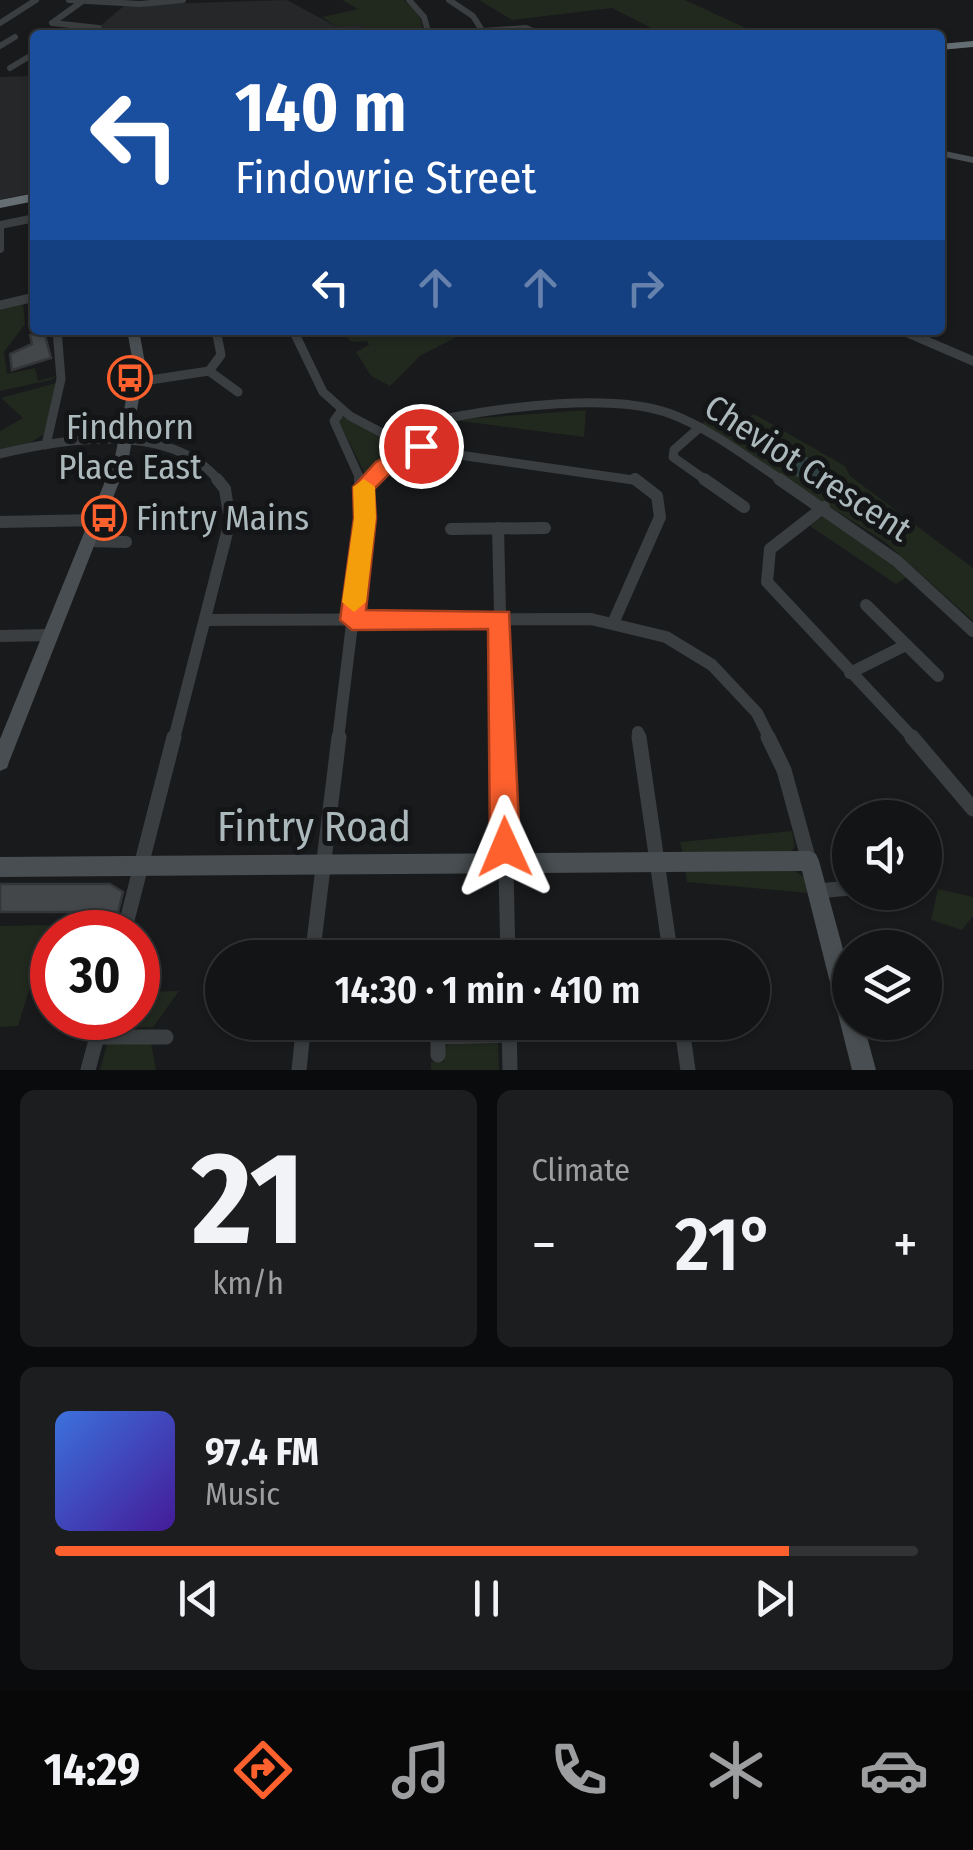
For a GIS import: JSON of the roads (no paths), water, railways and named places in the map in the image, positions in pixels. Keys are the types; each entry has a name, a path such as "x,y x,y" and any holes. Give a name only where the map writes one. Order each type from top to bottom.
{"highway":[{"path":"945,49 973,46"},
{"path":"0,202 30,196"}],"street":[{"path":"0,24 36,0"},
{"path":"68,0 184,0"},
{"path":"84,0 52,23 99,28 97,30"},
{"path":"409,0 424,17 428,30"},
{"path":"449,0 474,16 482,30"},
{"path":"0,46 16,37"},
{"path":"10,68 30,56"},
{"path":"0,59 21,62"},
{"path":"945,154 973,160"},
{"path":"0,249 0,225 30,219"},
{"path":"0,305 30,298"},
{"path":"46,445 62,379 58,335"},
{"path":"0,762 126,444 137,382 133,335"},
{"path":"137,382 209,371 221,355 217,335"},
{"path":"295,335 320,389 342,410 381,432 421,446 629,476 652,489 662,507 660,517 614,620"},
{"path":"913,335 973,361"},
{"path":"209,371 238,392"},
{"name":"Cheviot Crescent","path":"364,487 384,467 421,446 434,424 454,416 603,406 652,408 699,428 824,507 906,565 973,631"},
{"path":"314,940 365,518 364,487 334,421 342,410"},
{"path":"699,428 674,450 674,457 744,507"},
{"path":"0,454 46,445 126,444 183,450 203,460 225,484 230,522 129,910"},
{"path":"716,504 728,496"},
{"path":"824,507 770,549 765,570 772,590 938,764 973,810"},
{"path":"0,522 97,520"},
{"path":"498,528 507,940"},
{"path":"450,529 545,528"},
{"path":"89,542 126,542"},
{"path":"866,605 938,676"},
{"path":"204,620 614,620 676,642 736,687 772,739 832,950"},
{"path":"0,636 51,634"},
{"path":"850,673 906,645"},
{"path":"638,732 669,940"},
{"name":"Fintry Road","path":"0,867 809,862"},
{"path":"816,891 832,890"},
{"path":"160,1037 166,1037"},
{"path":"88,1070 96,1040"},
{"path":"299,1070 302,1040"},
{"path":"509,1040 510,1070"},
{"path":"684,1040 688,1070"},
{"path":"856,1040 864,1070"}],"place":[{"name":"Findhorn Place East","path":"130,378"},
{"name":"Fintry Mains","path":"104,518"}]}
